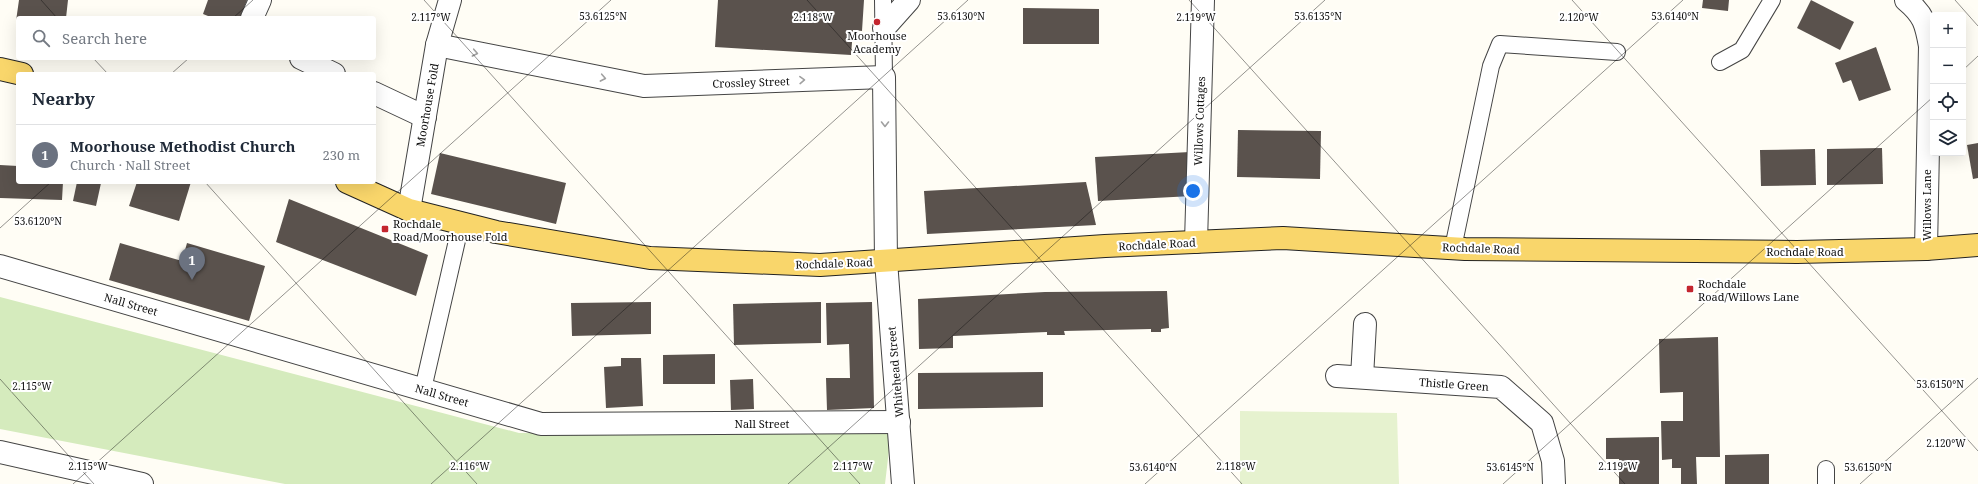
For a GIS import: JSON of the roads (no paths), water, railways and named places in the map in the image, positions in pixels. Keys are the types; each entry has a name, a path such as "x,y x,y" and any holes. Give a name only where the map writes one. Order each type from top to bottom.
{"main road":[{"path":"0,69 16,73"},
{"name":"Rochdale Road","path":"352,184 409,210 496,232 650,258 820,265 1283,238 1453,248 1797,252 1926,249 1978,245"}],"street":[{"path":"253,16 260,0"},
{"name":"Moorhouse Fold","path":"409,210 437,46 450,0"},
{"path":"884,28 909,0"},
{"name":"Willows Cottages","path":"1196,242 1203,0"},
{"name":"Willows Lane","path":"1906,0 1920,13 1927,28 1930,46 1926,249"},
{"name":"Crossley Street","path":"437,46 644,86 884,77"},
{"path":"305,60 330,72"},
{"path":"884,77 886,261"},
{"path":"376,94 425,117"},
{"name":"Whitehead Street","path":"886,261 903,484"},
{"name":"Nall Street","path":"0,266 541,424 899,422"},
{"path":"1362,377 1365,324"},
{"name":"Thistle Green","path":"1337,376 1501,387 1542,423 1553,461 1554,484"},
{"path":"0,452 142,484"}],"lane":[{"path":"884,0 884,77"},
{"path":"1720,62 1742,50 1772,0"},
{"path":"1453,248 1491,66 1500,44 1617,52"},
{"path":"423,389 461,223"}],"place":[{"name":"Moorhouse Academy","path":"877,22"},
{"name":"Rochdale Road/Moorhouse Fold","path":"385,229"},
{"name":"Moorhouse Methodist Church","path":"192,280"},
{"name":"Rochdale Road/Willows Lane","path":"1690,289"}]}
